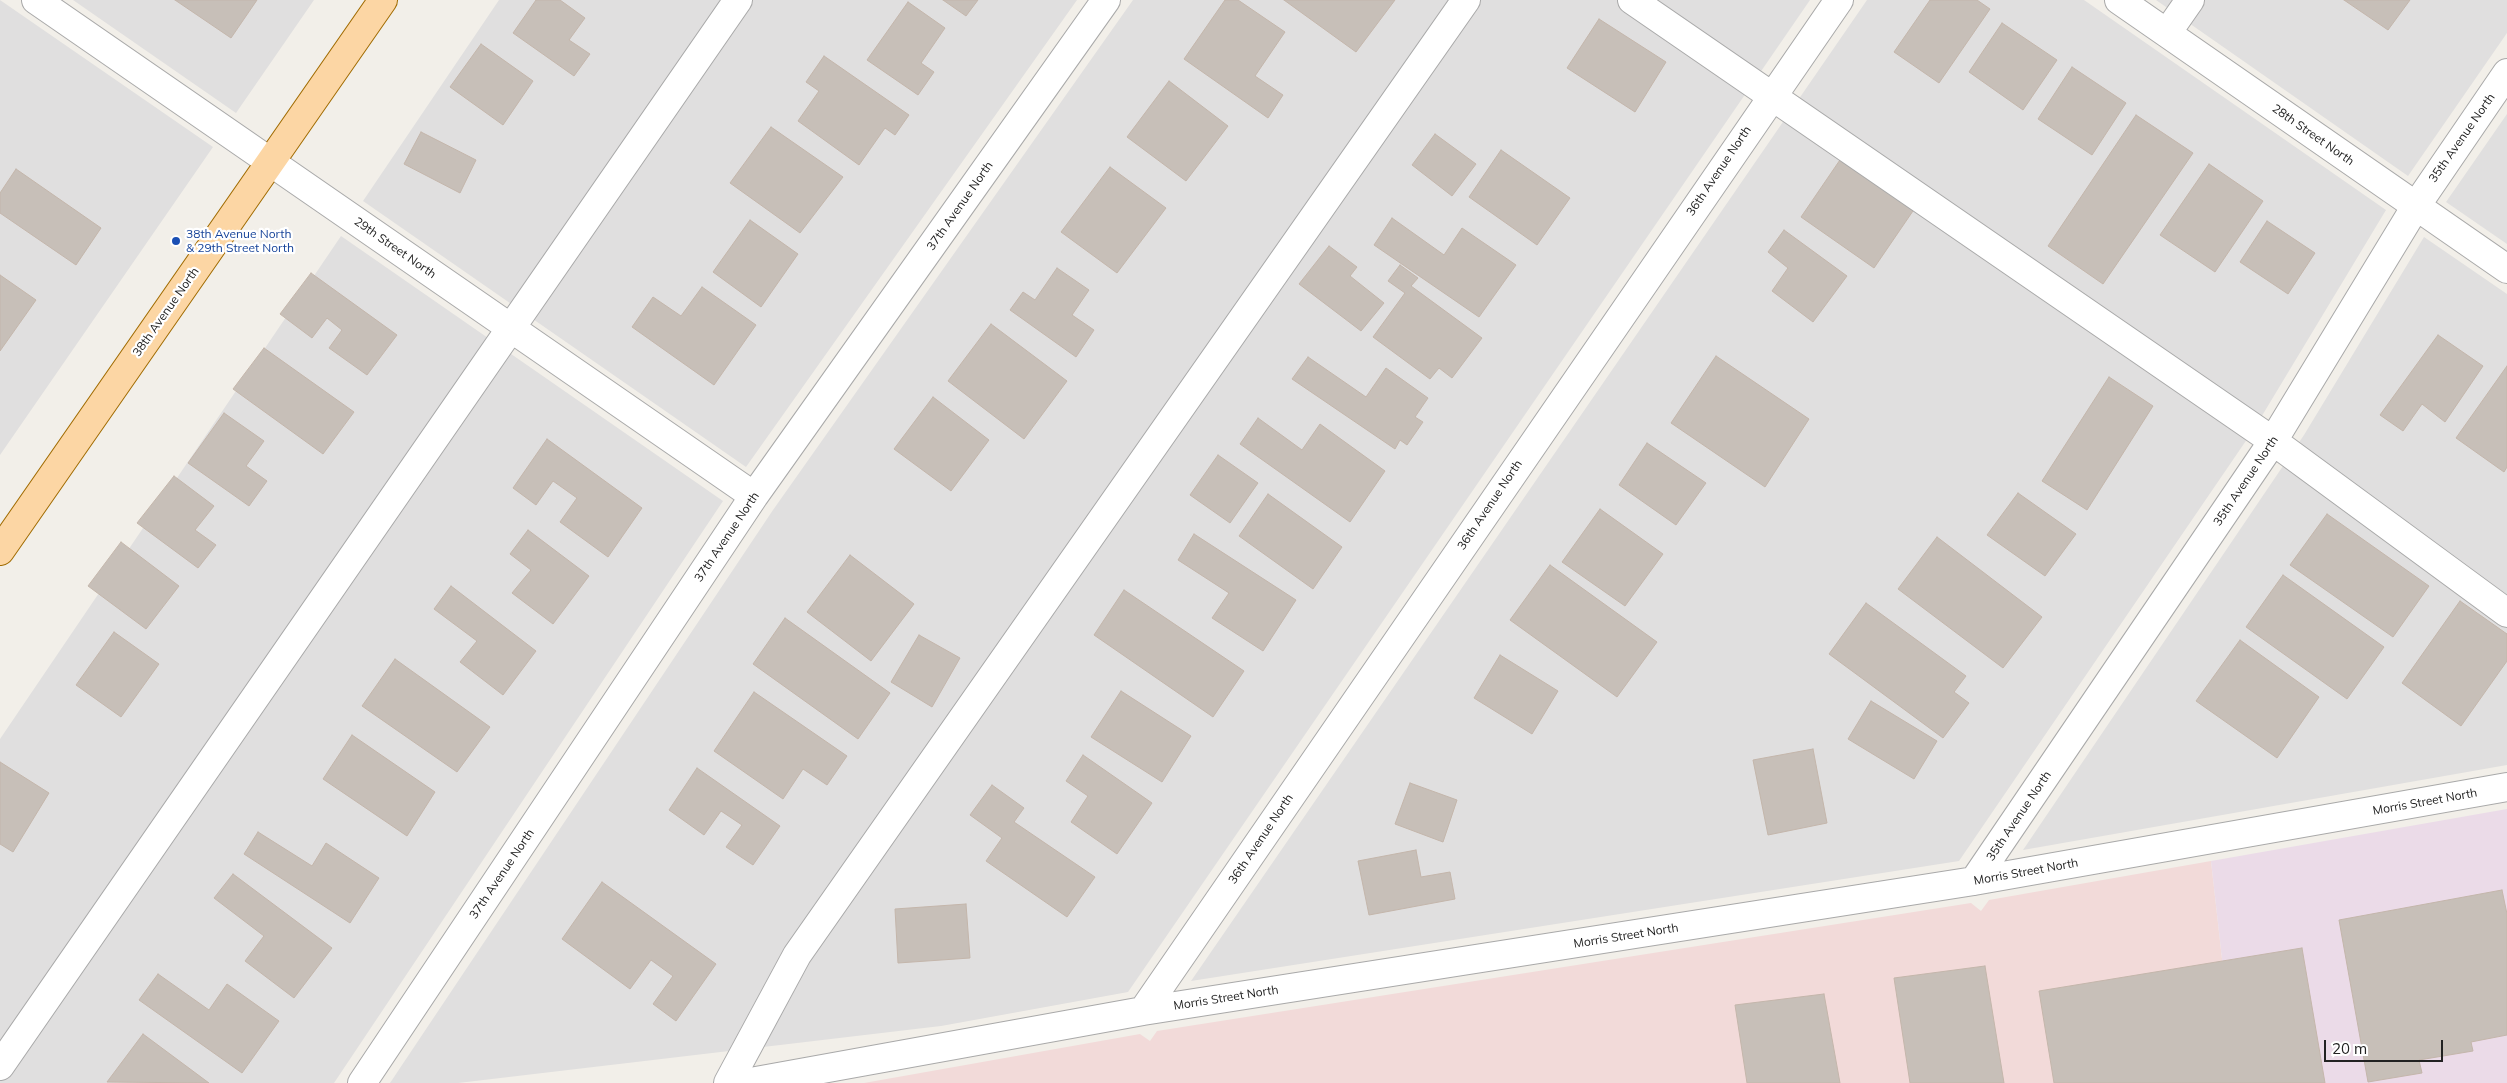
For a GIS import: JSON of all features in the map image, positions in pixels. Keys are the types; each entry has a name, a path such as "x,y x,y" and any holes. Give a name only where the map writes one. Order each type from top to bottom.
{"main road":[{"name":"38th Avenue North","path":"0,551 383,0"}],"street":[{"name":"29th Street North","path":"36,0 754,496"},
{"path":"0,1066 738,0"},
{"name":"37th Avenue North","path":"362,1083 754,496 1106,0"},
{"path":"728,1083 797,955 1466,0"},
{"path":"1632,0 1770,97 2274,441 2507,613"},
{"name":"36th Avenue North","path":"1143,1011 1770,97 1839,0"},
{"name":"28th Street North","path":"2119,0 2507,269"},
{"path":"2167,33 2190,0"},
{"name":"35th Avenue North","path":"1974,881 2274,441 2416,206 2507,73"},
{"name":"Morris Street North","path":"744,1083 1143,1011 1974,881 2507,787"}],"shaded area":[{"path":"0,0 213,147 0,455"},
{"path":"73,0 314,0 236,113"},
{"path":"499,0 1077,0 746,467 363,201"},
{"path":"1133,0 1810,0 1128,992 941,1026 458,1083 390,1083 773,510"},
{"path":"1867,0 2084,0 2386,210 2254,429 1959,861 1191,981"},
{"path":"2156,0 2507,0 2507,33 2408,176"},
{"path":"2507,114 2507,244 2446,202"},
{"path":"341,236 723,501 334,1083 0,1083 0,739"},
{"path":"2424,237 2507,294 2507,765 2023,850 2304,435"},
{"path":"2507,809 2507,1083 2236,1083 2211,861"},
{"path":"2211,861 2236,1083 864,1083 1140,1034 1150,1041 1157,1031 1971,903 1981,911 1989,900"}],"building":[{"path":"175,0 257,0 231,38"},
{"path":"536,0 560,0 585,18 569,40 590,54 574,76 513,33"},
{"path":"943,0 978,0 966,16"},
{"path":"1225,0 1238,0 1285,32 1255,76 1283,95 1268,118 1184,59"},
{"path":"1284,0 1395,0 1356,52"},
{"path":"1930,0 1977,0 1990,9 1939,83 1894,52"},
{"path":"2344,0 2410,0 2388,30"},
{"path":"908,2 945,28 921,63 934,72 918,95 867,60"},
{"path":"1599,19 1666,62 1635,112 1567,68"},
{"path":"2002,23 2057,60 2023,110 1969,72"},
{"path":"481,44 533,81 503,125 450,87"},
{"path":"824,56 909,115 895,135 885,128 859,165 798,121 819,91 806,82"},
{"path":"2072,67 2126,103 2092,155 2038,119"},
{"path":"1169,81 1228,126 1186,181 1127,137"},
{"path":"2136,115 2193,153 2103,284 2048,246"},
{"path":"771,127 843,177 800,233 730,183"},
{"path":"421,132 476,160 460,193 404,164"},
{"path":"1435,134 1476,164 1452,196 1412,165"},
{"path":"1501,150 1570,198 1537,245 1469,197"},
{"path":"1842,157 1915,208 1874,268 1801,217"},
{"path":"2209,164 2263,201 2215,272 2160,235"},
{"path":"1110,167 1166,208 1117,273 1061,232"},
{"path":"16,169 101,228 76,265 0,213 0,193"},
{"path":"1392,218 1444,255 1462,228 1516,265 1479,317 1374,245"},
{"path":"750,220 798,254 761,307 713,272"},
{"path":"2267,221 2315,253 2288,294 2240,262"},
{"path":"1784,230 1847,276 1813,322 1772,291 1788,268 1768,252"},
{"path":"1329,246 1357,267 1350,276 1384,303 1361,331 1299,284"},
{"path":"1400,265 1418,278 1411,286 1482,338 1452,378 1439,368 1430,379 1373,337 1405,293 1388,281"},
{"path":"1057,268 1089,290 1072,315 1094,330 1076,357 1010,310 1023,292 1035,300"},
{"path":"311,273 397,335 367,375 329,348 342,330 327,318 312,338 280,314"},
{"path":"0,275 36,300 0,351"},
{"path":"702,287 756,325 714,385 632,327 653,297 681,316"},
{"path":"991,324 1067,381 1024,439 948,381"},
{"path":"2438,335 2483,366 2445,422 2422,404 2403,431 2380,415"},
{"path":"264,348 354,412 323,454 233,389"},
{"path":"1716,356 1809,419 1765,487 1671,423"},
{"path":"1308,357 1366,397 1386,368 1428,398 1415,417 1423,422 1407,445 1400,440 1395,449 1292,379"},
{"path":"2507,366 2507,467 2504,472 2456,438"},
{"path":"2109,377 2153,406 2087,510 2042,481"},
{"path":"933,397 989,440 951,491 894,449"},
{"path":"224,413 264,441 246,466 267,481 249,506 188,463"},
{"path":"1258,418 1302,450 1320,424 1385,471 1350,522 1240,444"},
{"path":"547,439 642,508 608,557 560,522 577,498 553,481 536,505 513,488"},
{"path":"1647,443 1706,483 1676,525 1619,485"},
{"path":"1218,455 1258,483 1230,523 1190,495"},
{"path":"174,476 214,506 195,530 216,545 198,568 137,523"},
{"path":"2018,493 2076,534 2045,576 1987,535"},
{"path":"1268,494 1342,547 1313,589 1239,536"},
{"path":"1600,509 1663,554 1625,606 1562,562"},
{"path":"2327,514 2429,586 2393,637 2290,565"},
{"path":"528,530 589,576 553,624 512,593 531,570 510,554"},
{"path":"1194,534 1296,600 1263,651 1212,618 1229,593 1178,560"},
{"path":"1937,537 2042,617 2003,668 1898,589"},
{"path":"121,542 179,586 146,629 88,586"},
{"path":"850,555 914,604 871,661 807,612"},
{"path":"1550,565 1657,642 1617,697 1510,620"},
{"path":"2283,575 2384,647 2347,699 2246,627"},
{"path":"451,586 536,651 503,695 460,662 477,641 434,609"},
{"path":"1124,590 1244,671 1213,717 1094,635"},
{"path":"2460,601 2507,634 2507,661 2461,726 2402,683"},
{"path":"1866,603 1966,676 1954,692 1969,703 1943,738 1829,654"},
{"path":"785,618 890,693 858,739 753,664"},
{"path":"114,632 159,664 121,717 76,685"},
{"path":"919,635 960,658 932,707 891,682"},
{"path":"2240,640 2319,697 2277,758 2196,701"},
{"path":"1500,655 1558,691 1532,734 1474,698"},
{"path":"395,659 490,727 457,772 362,706"},
{"path":"1121,691 1191,736 1162,782 1091,737"},
{"path":"754,692 847,756 827,785 803,769 783,799 714,751"},
{"path":"1871,701 1937,741 1914,779 1848,739"},
{"path":"352,735 435,792 407,836 323,779"},
{"path":"1813,749 1827,823 1768,835 1753,760"},
{"path":"1083,755 1152,803 1117,854 1071,822 1088,796 1066,781"},
{"path":"0,762 49,793 13,852 0,844"},
{"path":"697,768 780,826 753,865 726,847 742,825 721,811 704,835 669,810"},
{"path":"1410,783 1457,800 1443,842 1395,824"},
{"path":"992,785 1024,808 1014,822 1095,877 1067,917 986,861 1002,838 970,815"},
{"path":"258,832 312,866 326,843 379,878 350,923 244,854"},
{"path":"1416,850 1421,877 1450,872 1455,899 1369,915 1358,861"},
{"path":"233,874 332,948 294,998 245,961 264,936 214,898"},
{"path":"602,882 716,964 676,1021 653,1004 673,976 651,960 630,989 562,939"},
{"path":"2502,890 2507,914 2507,1035 2471,1042 2473,1051 2419,1060 2422,1073 2368,1082 2339,920"},
{"path":"966,904 970,958 898,963 895,909"},
{"path":"2302,948 2325,1083 2054,1083 2039,991"},
{"path":"1985,966 2004,1083 1910,1083 1894,978"},
{"path":"158,974 209,1010 227,984 279,1021 242,1073 139,1000"},
{"path":"1824,994 1840,1083 1747,1083 1735,1005"},
{"path":"143,1034 209,1083 107,1082"}],"place":[{"name":"38th Avenue North & 29th Street North","path":"176,241"}]}
